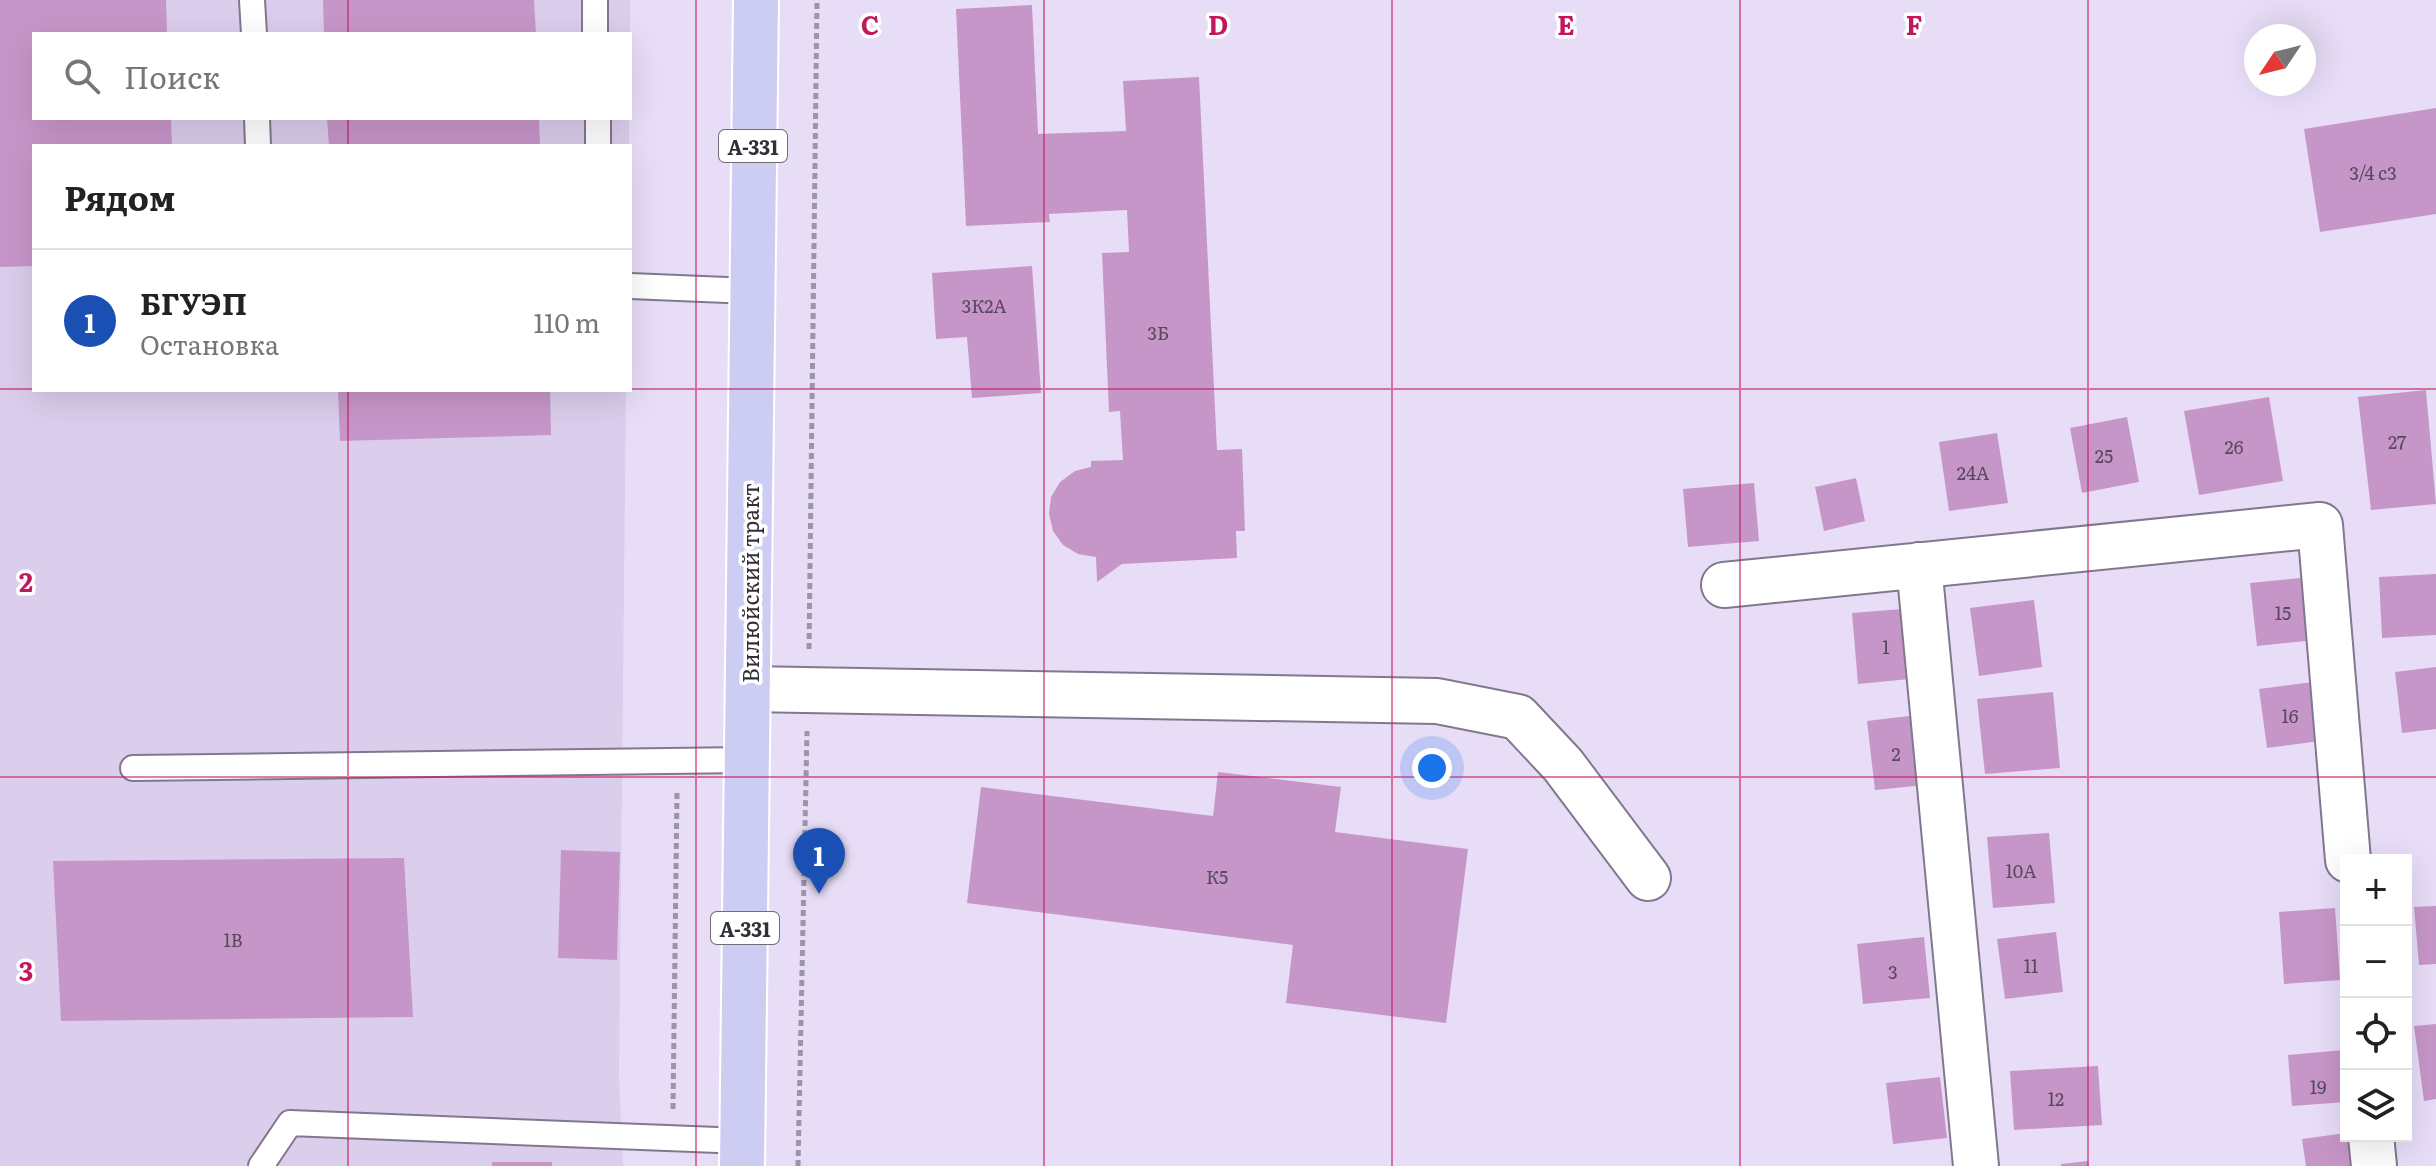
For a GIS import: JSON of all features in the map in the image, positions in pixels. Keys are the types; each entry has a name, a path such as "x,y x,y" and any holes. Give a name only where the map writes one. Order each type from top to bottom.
{"main road":[{"name":"Вилюйский тракт","path":"742,1154 756,0"}],"street":[{"path":"1724,585 2320,525 2347,854"},
{"path":"1919,565 1976,1166"},
{"path":"748,689 1437,701 1518,717 1563,765 1648,878"},
{"path":"2372,1142 2374,1166"}],"lane":[{"path":"252,0 254,32"},
{"path":"595,0 595,32"},
{"path":"257,120 258,144"},
{"path":"598,120 598,144"},
{"path":"632,286 751,291"},
{"path":"133,768 747,760"},
{"path":"261,1166 290,1123 673,1138 742,1154"}],"path":[{"path":"798,1166 817,0"},
{"path":"673,1138 678,760"}],"shaded area":[{"path":"0,0 630,0 630,32 32,32 32,120 629,120 629,144 32,144 32,392 626,392 619,1077 623,1166 0,1166"}],"building":[{"path":"0,0 166,0 167,32 32,32 32,120 171,120 172,144 32,144 32,266 0,267"},
{"path":"323,0 534,0 536,32 324,32"},
{"path":"1032,5 1038,134 1126,131 1123,81 1199,77 1217,450 1242,449 1245,531 1236,531 1237,558 1122,564 1097,582 1096,557 1078,554 1063,545 1053,531 1049,514 1051,497 1060,482 1075,471 1091,467 1091,461 1123,460 1120,411 1109,412 1102,253 1129,252 1127,210 1049,214 1050,222 966,226 956,9"},
{"path":"2436,108 2436,214 2320,232 2304,129"},
{"path":"327,120 539,120 540,144 329,144"},
{"path":"1032,266 1041,393 972,398 967,337 936,339 932,273"},
{"path":"2426,390 2436,504 2371,510 2358,397"},
{"path":"338,392 550,392 551,435 340,441"},
{"path":"2269,397 2283,481 2199,495 2184,411"},
{"path":"2127,417 2139,482 2082,493 2070,428"},
{"path":"1997,433 2008,503 1949,511 1939,442"},
{"path":"1856,478 1865,521 1824,531 1815,487"},
{"path":"1754,483 1759,541 1688,547 1683,489"},
{"path":"2436,574 2436,635 2382,638 2379,577"},
{"path":"2310,577 2316,640 2257,646 2250,583"},
{"path":"2034,600 2042,667 1979,676 1970,608"},
{"path":"1914,608 1920,678 1858,684 1852,613"},
{"path":"2436,667 2436,729 2402,733 2395,672"},
{"path":"2313,682 2320,741 2267,748 2259,689"},
{"path":"2053,692 2060,768 1985,774 1977,699"},
{"path":"1917,715 1925,785 1875,790 1867,721"},
{"path":"1218,772 1341,787 1335,832 1468,849 1446,1023 1286,1003 1293,945 967,903 981,787 1213,816"},
{"path":"2049,833 2055,903 1993,908 1987,837"},
{"path":"561,850 620,852 617,960 558,958"},
{"path":"404,858 413,1017 61,1021 53,861"},
{"path":"2436,906 2436,964 2419,965 2414,907"},
{"path":"2335,908 2340,980 2284,984 2279,912"},
{"path":"2056,932 2063,992 2005,999 1997,939"},
{"path":"1924,937 1930,998 1863,1004 1857,944"},
{"path":"2436,1024 2436,1099 2424,1101 2414,1026"},
{"path":"2340,1050 2340,1102 2292,1106 2288,1055"},
{"path":"2098,1066 2102,1125 2014,1130 2010,1071"},
{"path":"1940,1077 1947,1138 1893,1144 1886,1083"},
{"path":"2340,1134 2340,1142 2361,1142 2364,1166 2306,1166 2302,1139"},
{"path":"2088,1161 2089,1166 2061,1166 2061,1164"},
{"path":"492,1162 552,1162 552,1166 492,1166"}],"place":[{"name":"БГУЭП","path":"819,894"}]}
